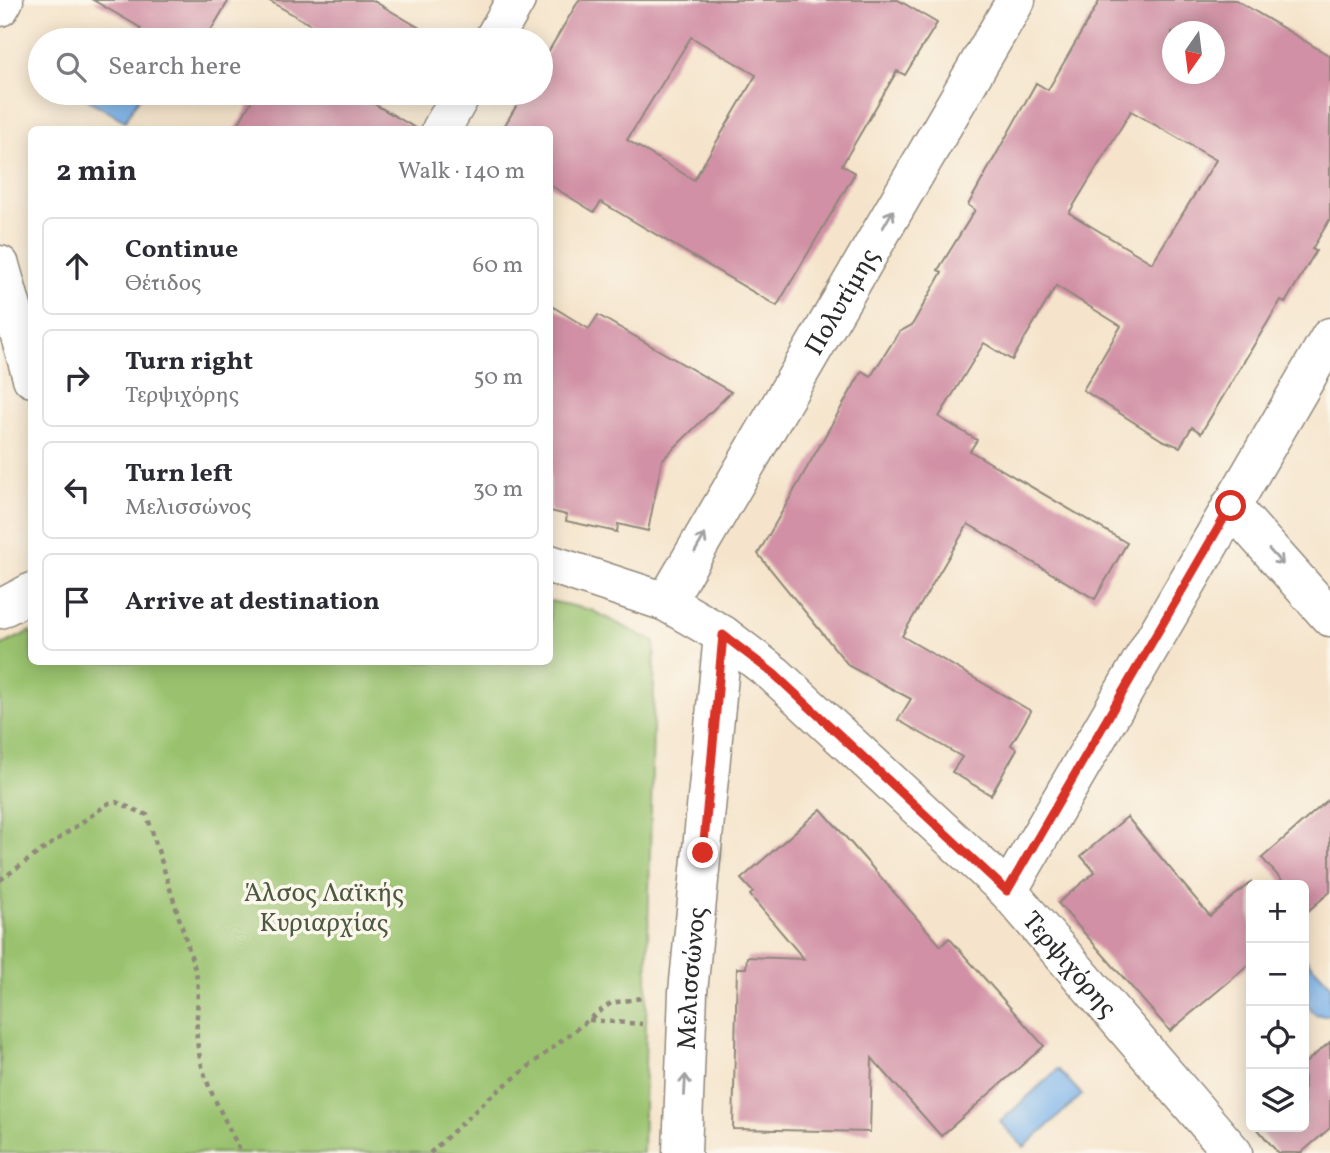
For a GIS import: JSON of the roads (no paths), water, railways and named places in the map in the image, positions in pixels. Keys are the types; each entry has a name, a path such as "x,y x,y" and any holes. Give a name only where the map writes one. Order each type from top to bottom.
{"street":[{"path":"0,7 4,0"},
{"path":"500,28 516,0"},
{"name":"Πολυτίμης","path":"666,602 1016,0"},
{"path":"443,126 456,105"},
{"path":"0,265 28,364"},
{"path":"1007,891 1330,337"},
{"path":"1231,506 1330,617"},
{"name":"Τερψιχόρης","path":"553,565 666,602 723,635 774,674 1007,891 1233,1153"},
{"path":"0,609 28,594"},
{"name":"Μελισσώνος","path":"682,1153 688,992 723,635"}],"water":[{"path":"97,105 135,105 125,121"},
{"path":"1309,962 1330,984 1330,1013 1325,1016 1315,1014 1309,1007"},
{"path":"1058,1069 1082,1095 1024,1147 1000,1122"}],"park label":[{"name":"Άλσος Λαϊκής Κυριαρχίας","path":"324,907"}]}
